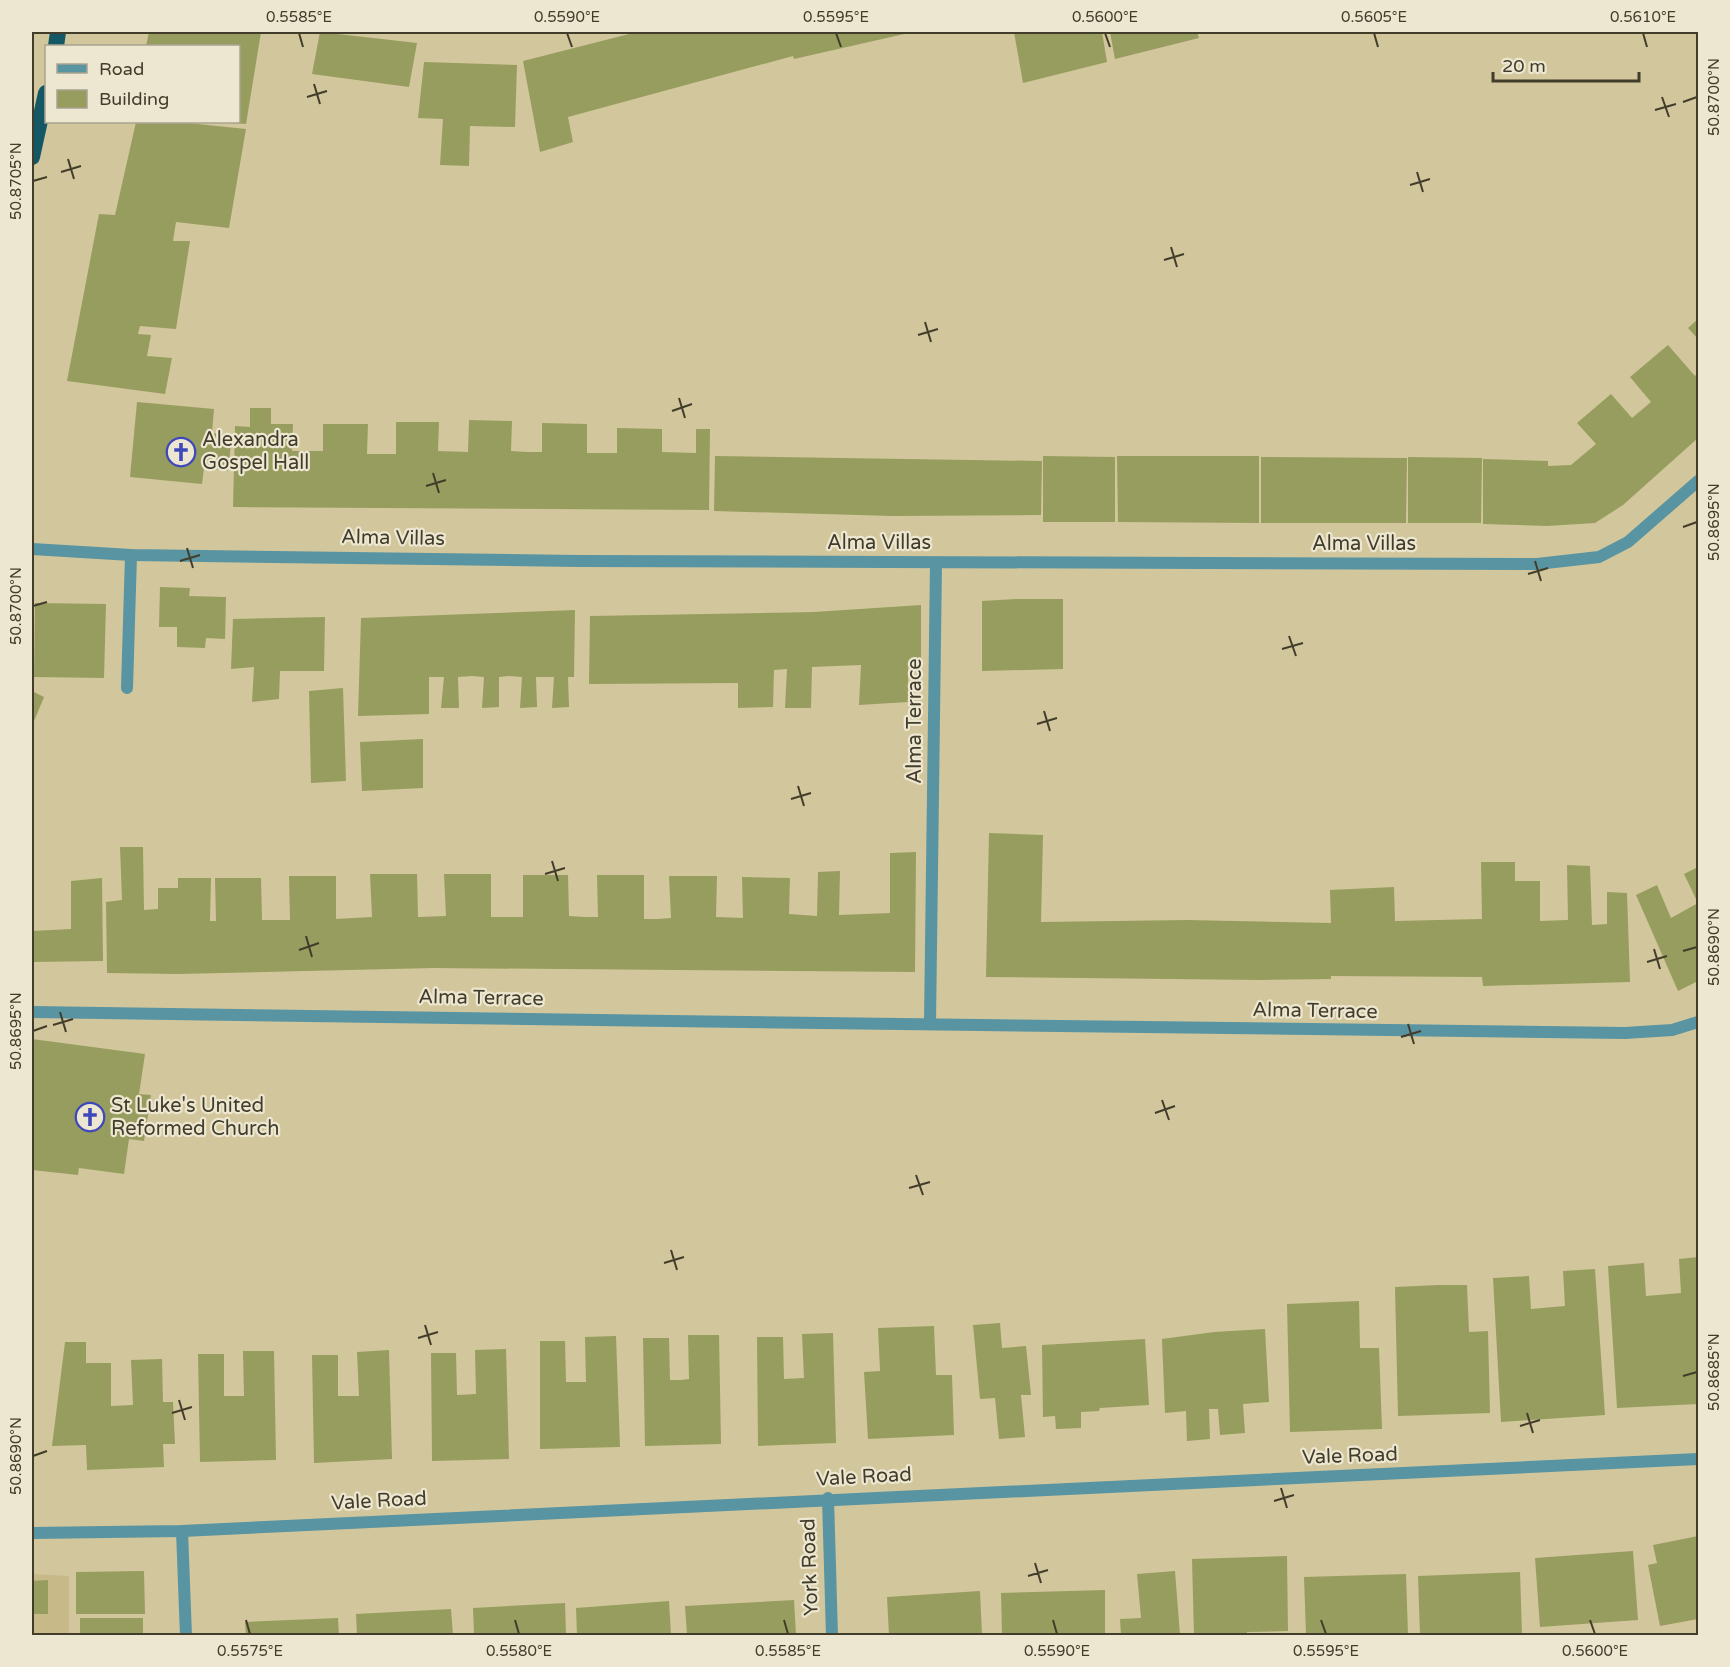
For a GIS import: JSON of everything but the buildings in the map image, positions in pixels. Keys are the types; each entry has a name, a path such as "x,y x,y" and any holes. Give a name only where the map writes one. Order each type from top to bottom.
{"highway":[{"path":"32,157 45,98"}],"street":[{"name":"Alma Villas","path":"32,549 131,555 936,563 1537,564 1599,557 1628,542 1698,481"},
{"path":"127,688 131,555"},
{"name":"Alma Terrace","path":"930,1024 936,563"},
{"name":"Alma Terrace","path":"32,1012 1292,1031 1625,1033 1672,1030 1698,1022"},
{"name":"Vale Road","path":"32,1533 182,1531 828,1498 1698,1459"},
{"name":"York Road","path":"828,1498 832,1635"},
{"path":"182,1531 186,1635"}],"shaded area":[{"path":"32,1574 69,1576 69,1635 32,1635"}],"place":[{"name":"Alexandra Gospel Hall","path":"181,452"},
{"name":"St Luke's United Reformed Church","path":"90,1117"}]}
